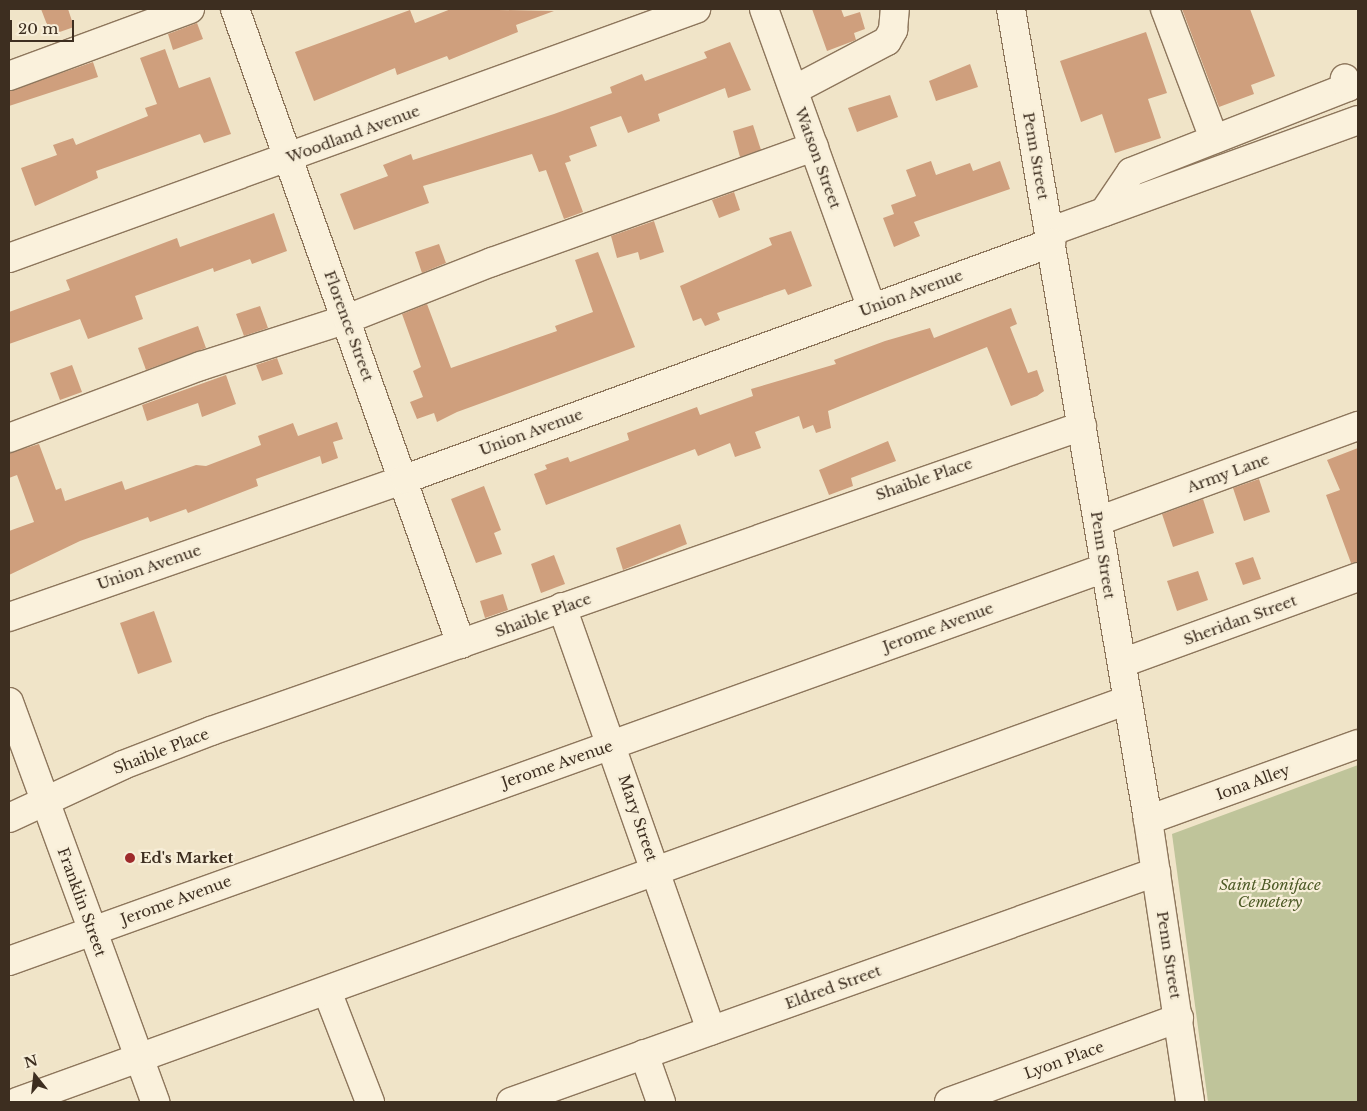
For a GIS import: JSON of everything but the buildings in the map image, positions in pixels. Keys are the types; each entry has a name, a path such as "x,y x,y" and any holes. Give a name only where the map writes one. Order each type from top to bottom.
{"street":[{"path":"9,76 190,9"},
{"name":"Florence Street","path":"235,9 405,479 461,644"},
{"name":"Woodland Avenue","path":"9,258 696,9"},
{"name":"Watson Street","path":"764,9 871,307"},
{"path":"794,90 886,41 894,30 895,9"},
{"name":"Penn Street","path":"1011,9 1148,820 1190,1102"},
{"path":"1165,9 1214,140"},
{"path":"1104,212 1131,172 1348,87 1345,79"},
{"name":"Union Avenue","path":"9,617 405,479 871,307 1050,237 1104,212 1358,120"},
{"path":"9,438 201,366 347,320 492,262 814,147"},
{"name":"Shaible Place","path":"9,818 140,758 562,607 1082,426"},
{"name":"Army Lane","path":"1098,521 1358,426"},
{"name":"Jerome Avenue","path":"9,961 1106,568"},
{"name":"Sheridan Street","path":"1122,662 1358,577"},
{"name":"Mary Street","path":"562,607 711,1030"},
{"path":"17,1102 1128,700"},
{"name":"Franklin Street","path":"9,702 155,1102"},
{"name":"Iona Alley","path":"1148,820 1358,744"},
{"name":"Eldred Street","path":"511,1102 1156,872"},
{"path":"327,991 370,1102"},
{"name":"Lyon Place","path":"950,1102 1179,1018"},
{"path":"644,1054 661,1102"}],"green space":[{"name":"Saint Boniface Cemetery","path":"1358,765 1358,1102 1208,1102 1172,834"}],"place":[{"name":"Ed's Market","path":"130,858"}]}
